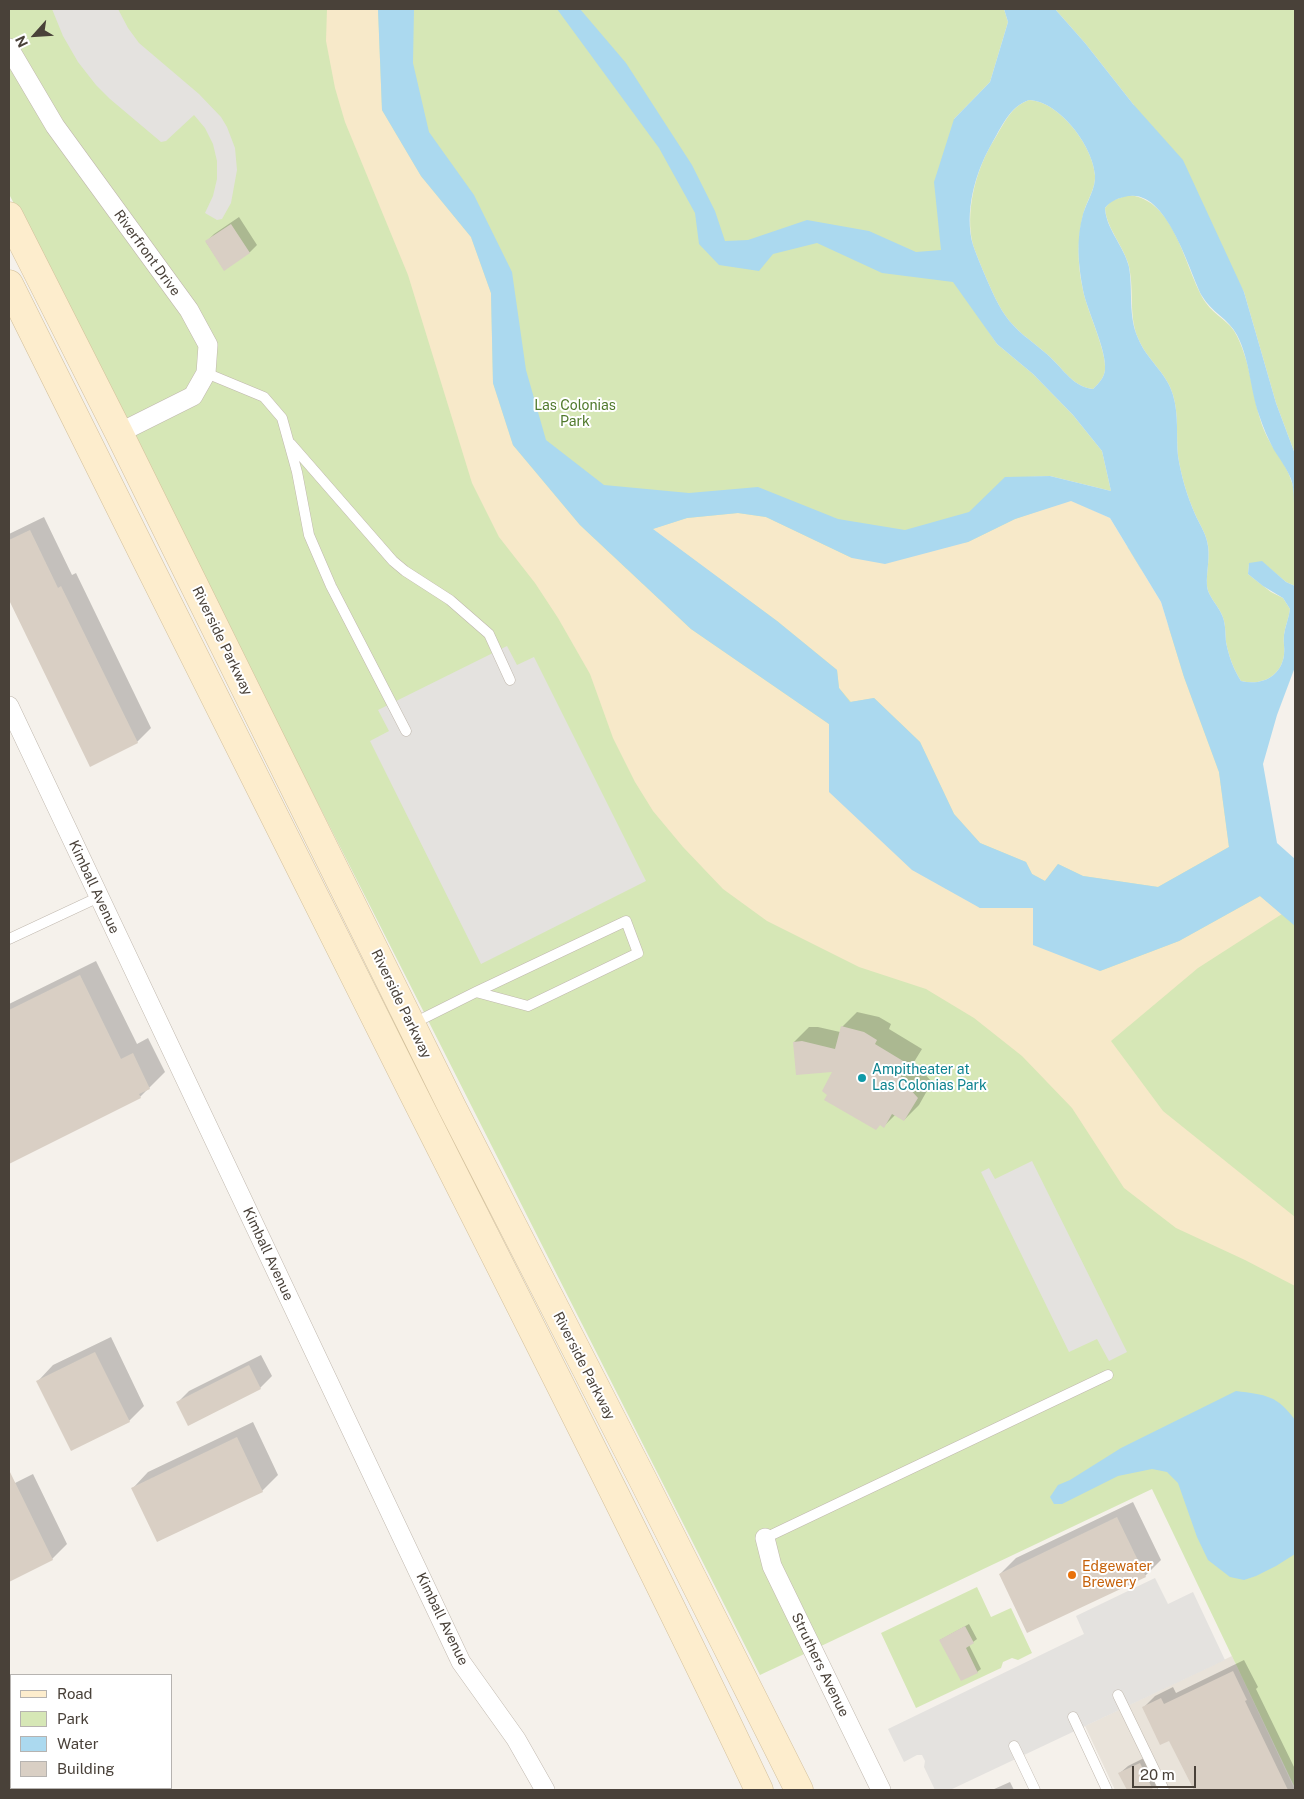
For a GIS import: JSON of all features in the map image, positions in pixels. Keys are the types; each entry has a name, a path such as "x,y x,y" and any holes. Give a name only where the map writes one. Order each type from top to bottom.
{"main road":[{"name":"Riverside Parkway","path":"9,216 119,433 452,1107 799,1790"},
{"name":"Riverside Parkway","path":"9,284 706,1678 758,1790"}],"street":[{"name":"Riverfront Drive","path":"9,48 55,126 189,310 208,345 206,373 192,396 119,433"},
{"name":"Kimball Avenue","path":"9,706 461,1662 516,1739 545,1790"},
{"name":"Struthers Avenue","path":"765,1538 772,1566 881,1790"}],"lane":[{"path":"206,373 264,397 282,418 297,472 310,535 331,586 406,731"},
{"path":"289,442 393,561 450,600 489,634 510,680"},
{"path":"9,939 99,897"},
{"path":"411,1024 476,992 626,921 638,953 528,1006 476,992"},
{"path":"765,1538 1108,1375"},
{"path":"1118,1695 1164,1790"},
{"path":"1073,1717 1107,1790"},
{"path":"1014,1746 1036,1790"}],"shaded area":[{"path":"52,9 118,9 139,43 199,94 221,117 235,148 237,170 231,203 222,219 217,220 205,213 213,196 217,179 217,161 213,144 205,128 194,115 166,141 161,142 96,85 78,62 63,36"},
{"path":"507,646 517,665 534,657 646,881 481,964 370,741 389,731 378,710"},
{"path":"1032,1161 1127,1352 1109,1361 1097,1339 1069,1352 981,1172 989,1168 995,1179"},
{"path":"1155,1578 1168,1604 1193,1592 1225,1660 950,1790 935,1790 924,1767 925,1761 922,1755 917,1755 904,1762 888,1729 1084,1634 1076,1616"},
{"path":"1232,1656 1295,1790 1115,1790 1085,1726"}],"green space":[{"name":"Las Colonias Park","path":"9,9 1004,9 1008,22 990,82 954,119 981,320 997,344 1033,374 1073,415 1102,451 1111,491 1050,476 1027,477 1103,543 1128,547 1139,565 1295,888 1295,1788 1152,1489 760,1675 9,194"},
{"path":"1055,9 1295,9 1295,454 1276,403 1244,292 1133,104 1085,43"},
{"path":"1029,100 1040,102 1052,108 1063,117 1081,139 1093,163 1094,184 1084,211 1079,250 1083,290 1105,362 1104,376 1093,389 1087,388 1071,379 1049,356 1010,321 992,292 973,245 970,220 971,207 980,168 991,145 1011,113 1022,103"},
{"path":"1128,195 1145,199 1158,209 1177,238 1198,289 1206,303 1230,326 1237,336 1246,359 1264,430 1289,473 1294,495 1296,529 1295,586 1286,582 1262,562 1249,564 1248,574 1271,592 1283,598 1290,609 1284,635 1282,663 1274,674 1263,681 1241,681 1228,653 1223,616 1211,597 1207,586 1209,552 1207,541 1189,500 1181,471 1173,395 1166,380 1146,353 1135,329 1128,263 1108,222 1105,208 1111,201"},
{"path":"977,1587 991,1617 1011,1608 1032,1653 1018,1660 1012,1658 1003,1662 1001,1668 916,1708 881,1633"}],"sand":[{"path":"327,9 378,9 382,110 421,176 471,237 491,293 493,383 513,445 580,525 691,629 829,724 830,792 980,908 1034,908 1100,971 1179,941 1260,896 1282,914 1198,968 1111,1041 1163,1111 1295,1217 1295,1286 1176,1228 1124,1188 1072,1108 1022,1056 974,1018 926,989 859,967 767,921 723,889 683,847 653,811 635,782 613,738 590,674 558,618 535,583 499,537 472,483 408,275 345,122 335,88 326,41"},
{"path":"1071,500 1110,518 1161,602 1184,677 1219,772 1229,847 1158,887 1083,876 1058,864 1045,881 1032,874 1026,862 980,843 954,814 920,742 874,698 851,702 839,688 837,670 777,621 652,529 687,518 738,513 766,517 852,558 968,542 1015,519"}],"water":[{"path":"378,9 414,9 413,63 429,132 474,195 512,272 526,370 546,440 604,485 689,493 758,487 838,519 905,530 969,512 1005,477 1050,476 1111,491 1102,451 1073,415 1033,374 997,344 953,282 882,273 817,243 773,254 759,271 719,265 699,244 695,213 659,148 557,9 580,9 626,63 692,165 715,211 725,241 748,240 807,220 869,231 916,252 941,250 934,182 954,119 990,82 1008,22 1004,9 1055,9 1085,43 1133,104 1183,160 1244,292 1276,403 1295,454 1295,513 1291,479 1262,424 1245,354 1234,329 1210,307 1202,296 1173,231 1163,215 1152,203 1139,196 1124,197 1112,202 1105,208 1106,216 1127,259 1135,330 1146,353 1166,380 1173,395 1181,471 1189,500 1205,534 1208,547 1207,586 1211,597 1223,616 1228,653 1241,681 1263,681 1279,669 1284,655 1284,635 1290,609 1283,598 1248,574 1249,563 1262,561 1286,582 1295,586 1295,667 1277,715 1263,764 1277,843 1295,859 1295,926 1260,896 1179,941 1100,971 1033,945 1033,908 980,908 912,870 829,792 829,724 691,629 580,525 513,445 493,383 491,293 471,237 421,176 382,110","holes":["1029,100 1040,102 1052,108 1063,117 1081,139 1093,163 1095,180 1081,223 1078,252 1083,290 1105,362 1104,376 1093,389 1087,388 1071,379 1049,356 1010,321 992,292 973,245 970,220 971,207 980,168 1006,119 1022,103","1071,501 1110,518 1161,602 1184,677 1219,772 1229,847 1158,887 1083,876 1058,864 1045,881 1032,874 1026,862 980,843 954,814 920,742 874,698 850,702 839,688 837,670 777,621 653,529 687,518 738,513 766,517 852,558 885,564 968,542 1015,519"]},
{"path":"1236,1391 1263,1395 1270,1398 1282,1405 1295,1420 1295,1554 1276,1566 1244,1580 1230,1577 1208,1560 1197,1537 1178,1483 1167,1472 1152,1469 1118,1476 1062,1504 1054,1504 1050,1497 1058,1485 1070,1480 1121,1448"}],"building":[{"path":"231,224 250,253 224,271 205,241"},
{"path":"30,530 58,588 61,586 138,743 90,767 9,600 9,540"},
{"path":"80,975 121,1059 133,1053 150,1089 139,1094 141,1098 9,1164 9,1010"},
{"name":"Ampitheater at Las Colonias Park","path":"841,1026 864,1032 877,1040 875,1044 908,1064 900,1078 918,1098 904,1121 892,1114 884,1128 880,1125 876,1130 824,1100 827,1095 822,1091 832,1072 796,1075 793,1042 802,1041 835,1049"},
{"path":"95,1352 130,1422 71,1451 36,1381"},
{"path":"249,1365 261,1389 188,1426 176,1402"},
{"path":"237,1437 263,1492 157,1542 131,1488"},
{"path":"9,1470 53,1560 9,1582"},
{"name":"Edgewater Brewery","path":"1117,1517 1146,1577 1027,1633 999,1574"},
{"path":"965,1626 974,1643 966,1648 978,1673 961,1681 939,1640"},
{"path":"1233,1671 1247,1700 1245,1701 1288,1790 1194,1790 1169,1741 1160,1745 1142,1707 1161,1698 1164,1704"},
{"path":"1140,1763 1153,1790 1127,1790 1118,1773"}],"place":[{"name":"Ampitheater at Las Colonias Park","path":"862,1078"},
{"name":"Edgewater Brewery","path":"1072,1575"}]}
